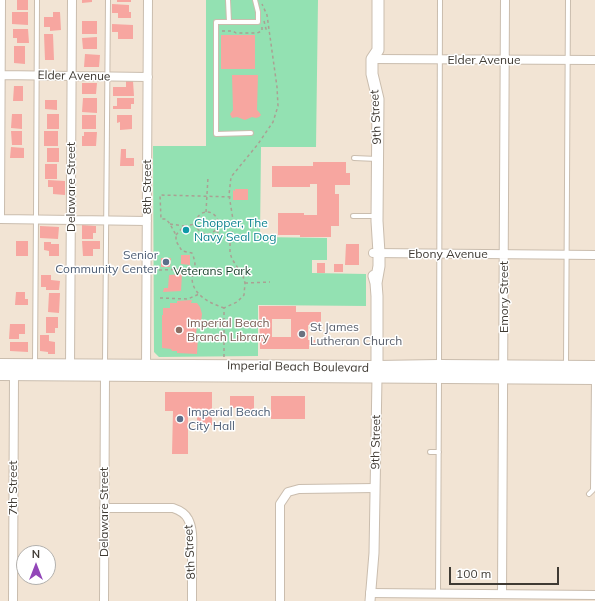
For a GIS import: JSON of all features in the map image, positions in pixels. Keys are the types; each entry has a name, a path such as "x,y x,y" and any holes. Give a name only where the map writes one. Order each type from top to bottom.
{"main road":[{"name":"9th Street","path":"377,372 377,300 376,283 373,272 378,235 378,99 372,74 377,56 378,0"},
{"name":"Imperial Beach Boulevard","path":"0,364 34,365 70,370"},
{"name":"Imperial Beach Boulevard","path":"504,372 566,367 595,374"},
{"name":"Imperial Beach Boulevard","path":"0,374 70,370 146,370 322,375 377,372 595,374"}],"street":[{"path":"0,215 1,0"},
{"name":"Delaware Street","path":"70,370 72,0"},
{"name":"8th Street","path":"146,370 148,0"},
{"name":"Emory Street","path":"502,594 505,0"},
{"name":"Elder Avenue","path":"377,56 440,59 595,60"},
{"name":"Elder Avenue","path":"0,75 148,77"},
{"path":"0,219 147,221"},
{"name":"Ebony Avenue","path":"376,253 595,255"},
{"name":"Delaware Street","path":"104,601 105,370"},
{"name":"9th Street","path":"370,597 373,566 377,372"},
{"name":"7th Street","path":"13,601 14,374"},
{"path":"280,601 280,504 288,492 299,489 375,488"},
{"name":"8th Street","path":"104,508 173,508 182,512 186,516 190,524 192,543 192,601"},
{"path":"370,597 438,594 462,598 502,594 549,598 595,595"}],"lane":[{"path":"34,365 37,0"},
{"path":"105,370 108,0"},
{"path":"228,0 228,22"},
{"path":"251,134 216,134 216,22 258,22 258,12 255,0"},
{"path":"438,594 440,0"},
{"path":"566,367 568,0"},
{"path":"354,158 377,159"},
{"path":"353,216 377,216"},
{"path":"588,494 593,490 595,374"},
{"path":"430,452 439,452"}],"path":[{"path":"159,270 190,269 194,288 199,294 212,304 224,308 238,302 244,295 245,282 243,276 232,259 230,253 230,239 234,226 229,196 231,177 258,144 273,122 278,106 277,87 267,15 261,0"},
{"path":"216,31 233,30 236,33 257,33 262,31"},
{"path":"206,212 208,177"},
{"path":"192,278 195,271 195,261 192,253 182,251 176,242 176,235 170,224 166,219 161,219 160,195 233,196"},
{"path":"206,212 213,214 216,217 218,224 212,233 202,234 197,230 195,224 198,216 206,212"},
{"path":"170,224 184,226 195,224"},
{"path":"176,235 184,226"},
{"path":"215,230 230,239"},
{"path":"245,282 270,282"},
{"path":"160,298 188,299 199,294"},
{"path":"224,308 224,359"}],"green space":[{"name":"Veterans Park","path":"206,0 318,0 316,147 261,147 260,237 327,238 327,260 312,260 312,273 366,274 366,306 258,305 258,356 159,357 154,352 153,146 206,146"}],"building":[{"path":"17,0 28,0 28,10 17,10"},
{"path":"82,0 92,0 92,2 82,3"},
{"path":"117,0 131,0 131,2 117,2"},
{"path":"112,4 129,5 131,18 118,18 118,13 112,13"},
{"path":"12,12 28,12 28,25 12,24"},
{"path":"53,12 60,12 61,30 50,31 50,27 44,27 44,17 53,17"},
{"path":"82,21 97,21 97,34 82,34"},
{"path":"112,24 133,25 133,39 118,39 118,32 112,32"},
{"path":"13,29 28,29 29,43 17,43 17,38 13,38"},
{"path":"44,34 53,34 54,60 45,60"},
{"path":"221,35 255,35 255,69 221,69"},
{"path":"97,37 97,49 83,49 82,38"},
{"path":"14,46 25,46 25,64 14,63"},
{"path":"85,54 100,55 99,67 84,67"},
{"path":"232,75 258,75 257,110 261,115 259,117 252,117 245,120 237,117 232,118 230,114 233,110"},
{"path":"126,81 133,81 134,96 113,96 113,87 126,87"},
{"path":"82,83 97,83 96,94 82,94"},
{"path":"14,86 23,86 23,101 13,101"},
{"path":"83,98 97,98 97,113 82,112"},
{"path":"117,98 134,98 134,104 131,104 131,109 113,109 113,106 117,106"},
{"path":"45,100 57,100 57,110 45,109"},
{"path":"12,114 22,114 22,129 11,128"},
{"path":"47,114 59,114 59,129 47,129"},
{"path":"82,115 96,115 96,129 82,129"},
{"path":"117,115 132,115 132,129 120,130 120,122 117,123"},
{"path":"11,131 22,131 22,145 12,145"},
{"path":"44,131 58,131 58,146 44,146"},
{"path":"84,132 97,132 96,146 82,146 82,136 84,136"},
{"path":"11,147 24,148 24,158 10,158"},
{"path":"47,148 59,148 59,162 47,162"},
{"path":"121,149 126,149 126,158 134,158 134,166 120,166"},
{"path":"313,162 346,162 346,173 350,173 350,185 335,185 335,194 339,194 339,226 331,226 331,237 278,235 278,213 304,213 304,215 317,215 317,184 310,184 310,187 272,187 272,166 313,166"},
{"path":"45,164 57,164 57,179 45,179"},
{"path":"48,180 65,181 65,195 53,194 53,187 48,187"},
{"path":"235,189 248,189 248,200 233,200 233,190 235,191"},
{"path":"82,225 96,226 96,233 93,233 93,239 82,239"},
{"path":"40,226 59,227 58,239 40,238"},
{"path":"16,241 28,241 28,256 16,256"},
{"path":"82,241 100,241 100,249 93,249 93,256 83,256"},
{"path":"44,242 59,244 59,256 49,256 49,251 44,250"},
{"path":"346,244 359,244 359,265 345,265"},
{"path":"181,255 190,255 190,265 181,264"},
{"name":"Senior Community Center","path":"161,258 171,258 170,267 161,267"},
{"path":"317,263 325,263 325,273 317,273"},
{"path":"334,264 343,264 343,272 334,272"},
{"path":"182,274 181,291 163,292 164,288 168,288 169,275"},
{"path":"41,275 51,275 51,280 60,281 59,290 46,290 46,287 41,287"},
{"path":"16,292 25,292 25,299 28,299 28,305 15,305"},
{"path":"49,293 60,293 59,313 48,312"},
{"name":"Imperial Beach Branch Library","path":"192,300 191,303 197,303 202,314 201,322 197,327 195,334 198,335 197,354 177,353 177,351 172,351 171,349 162,348 163,308 170,308 170,303 177,303 177,301"},
{"path":"259,306 296,306 296,312 321,312 321,325 308,325 308,340 315,340 315,345 309,345 309,349 260,349","holes":["272,319 291,319 291,337 272,337"]},
{"path":"46,317 58,317 58,328 55,328 55,333 46,333"},
{"path":"10,324 25,324 25,334 19,334 19,339 9,339"},
{"path":"40,335 49,335 49,341 55,342 55,354 48,354 48,352 40,351"},
{"path":"10,342 28,342 28,352 10,351"},
{"name":"Imperial Beach City Hall","path":"165,392 212,392 212,425 197,424 197,414 188,414 188,454 172,454 173,411 165,411"},
{"path":"230,396 254,396 254,415 235,415 236,408 230,408"},
{"path":"271,396 305,396 305,419 271,419"}],"place":[{"name":"Chopper, The Navy Seal Dog","path":"186,230"},
{"name":"Senior Community Center","path":"166,262"},
{"name":"Imperial Beach Branch Library","path":"179,330"},
{"name":"St James Lutheran Church","path":"302,334"},
{"name":"Imperial Beach City Hall","path":"180,419"}]}
